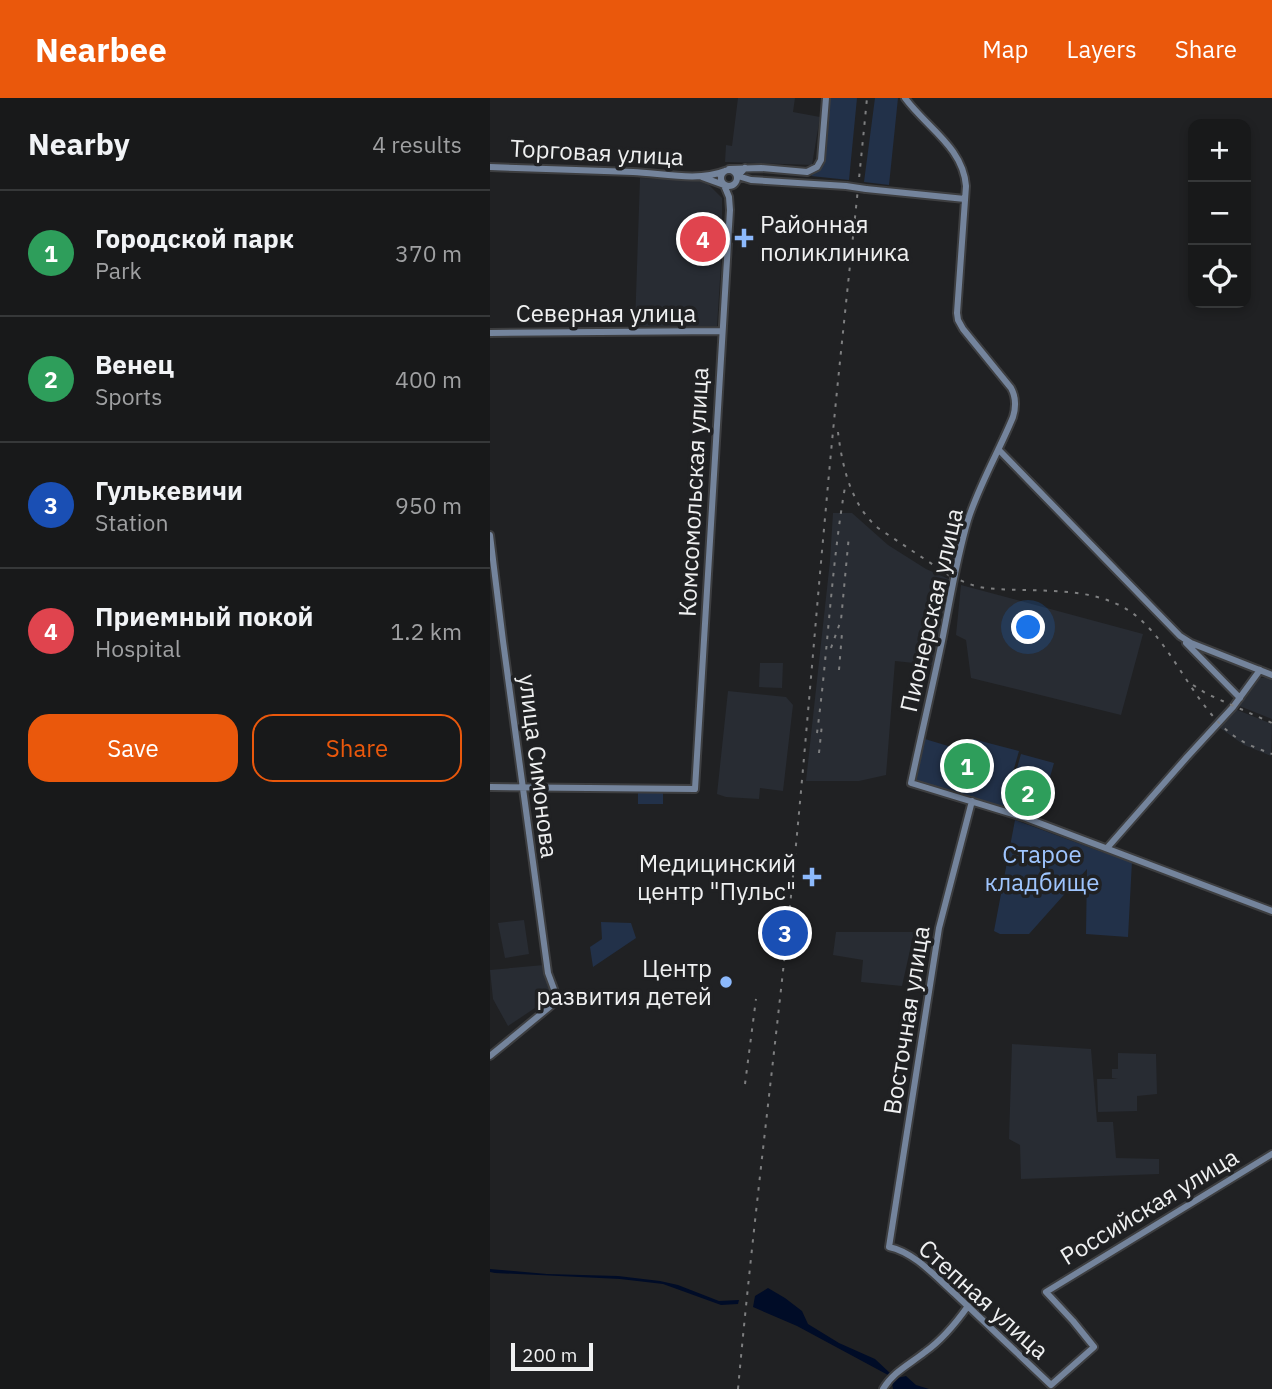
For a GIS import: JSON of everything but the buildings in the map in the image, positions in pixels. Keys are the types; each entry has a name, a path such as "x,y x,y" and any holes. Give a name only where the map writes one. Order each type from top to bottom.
{"street":[{"name":"Торговая улица","path":"490,167 702,177 746,168 807,172 817,167 821,160 826,98"},
{"path":"751,180 730,186 724,185 721,180 727,170 751,180 846,186 965,199 966,179 959,160 905,98"},
{"path":"734,185 746,168"},
{"name":"Торговая улица","path":"702,177 724,185"},
{"name":"Комсомольская улица","path":"724,185 729,197"},
{"name":"Комсомольская улица","path":"522,787 695,789 729,197 734,185"},
{"name":"Пионерская улица","path":"965,199 957,300 958,320 1001,374 1014,395 1015,410 969,516 961,543 911,783 972,801"},
{"name":"Северная улица","path":"490,333 722,331"},
{"path":"999,450 1240,698"},
{"name":"улица Симонова","path":"490,535 548,973 558,1000 490,1056"},
{"path":"1180,636 1191,643 1272,675"},
{"path":"1107,848 1240,698 1260,670"},
{"path":"490,787 522,787"},
{"path":"972,801 1026,818 1272,911"},
{"name":"Восточная улица","path":"889,1247 939,928 972,801"},
{"name":"Российская улица","path":"1051,1385 1094,1347 1046,1292 1272,1154"},
{"name":"Степная улица","path":"889,1247 897,1248 912,1258 1051,1385"},
{"path":"883,1389 892,1376 937,1342 968,1307"}],"shaded area":[{"path":"738,98 795,98 793,112 820,117 812,165 725,162 726,145 732,146"},
{"path":"640,178 704,180 722,198 717,326 635,326"},
{"path":"833,513 852,513 888,545 926,569 951,580 933,665 895,661 886,775 859,781 806,781 830,561"},
{"path":"961,585 1143,634 1121,715 971,678 966,640 956,635"},
{"path":"760,663 783,663 782,688 759,687"},
{"path":"1272,677 1272,719 1237,705 1260,678"},
{"path":"728,691 786,697 793,705 783,791 760,788 759,799 717,794"},
{"path":"1235,709 1272,724 1271,756 1244,745 1220,728"},
{"path":"524,920 529,954 505,958 498,923"},
{"path":"836,932 914,932 902,986 861,982 863,960 833,955"},
{"path":"544,965 553,996 508,1026 493,999 490,970"},
{"path":"1012,1044 1091,1049 1097,1122 1113,1122 1116,1158 1159,1159 1159,1174 1021,1179 1020,1145 1009,1139"},
{"path":"1118,1053 1156,1054 1157,1094 1137,1096 1137,1111 1098,1112 1097,1079 1118,1079 1112,1078 1112,1069 1118,1069"},
{"path":"490,1269 660,1281 719,1301 739,1300 738,1304 721,1305 663,1284 620,1279 495,1273 490,1272"},
{"path":"768,1288 802,1311 808,1324 839,1343 875,1359 890,1373 888,1375 797,1326 753,1307 755,1296"},
{"path":"906,1376 916,1385 929,1389 893,1389 892,1383 897,1378"}],"green space":[{"path":"829,98 857,98 849,180 811,176 821,167 824,159"},
{"path":"875,98 898,98 889,185 864,182"},
{"path":"925,739 968,752 973,739 1019,751 1003,807 915,781"},
{"path":"1021,754 1054,763 1039,816 1006,807"},
{"path":"638,790 663,790 663,804 638,804"},
{"name":"Старое кладбище","path":"1015,820 1132,861 1128,937 1086,934 1087,869 1029,934 1000,934 994,931"},
{"path":"601,922 631,923 636,938 593,967 590,947 602,939"}],"railway":[{"path":"738,1389 791,896 867,98"},
{"path":"838,432 849,484 869,519 878,528 950,576"},
{"path":"817,733 845,487"},
{"path":"831,648 841,620 849,535"},
{"path":"942,571 981,587 1091,595 1123,607 1154,634 1219,722 1238,739 1272,754"},
{"path":"839,670 842,633"},
{"path":"1193,685 1272,723"},
{"path":"819,753 822,724"},
{"path":"745,1084 756,999"}],"place":[{"name":"Районная поликлиника","path":"744,238"},
{"name":"Приемный покой","path":"703,239"},
{"name":"Городской парк","path":"967,766"},
{"name":"Венец","path":"1028,793"},
{"name":"Медицинский центр \"Пульс\"","path":"812,877"},
{"name":"Гулькевичи","path":"785,933"},
{"name":"Центр развития детей","path":"726,982"}]}
